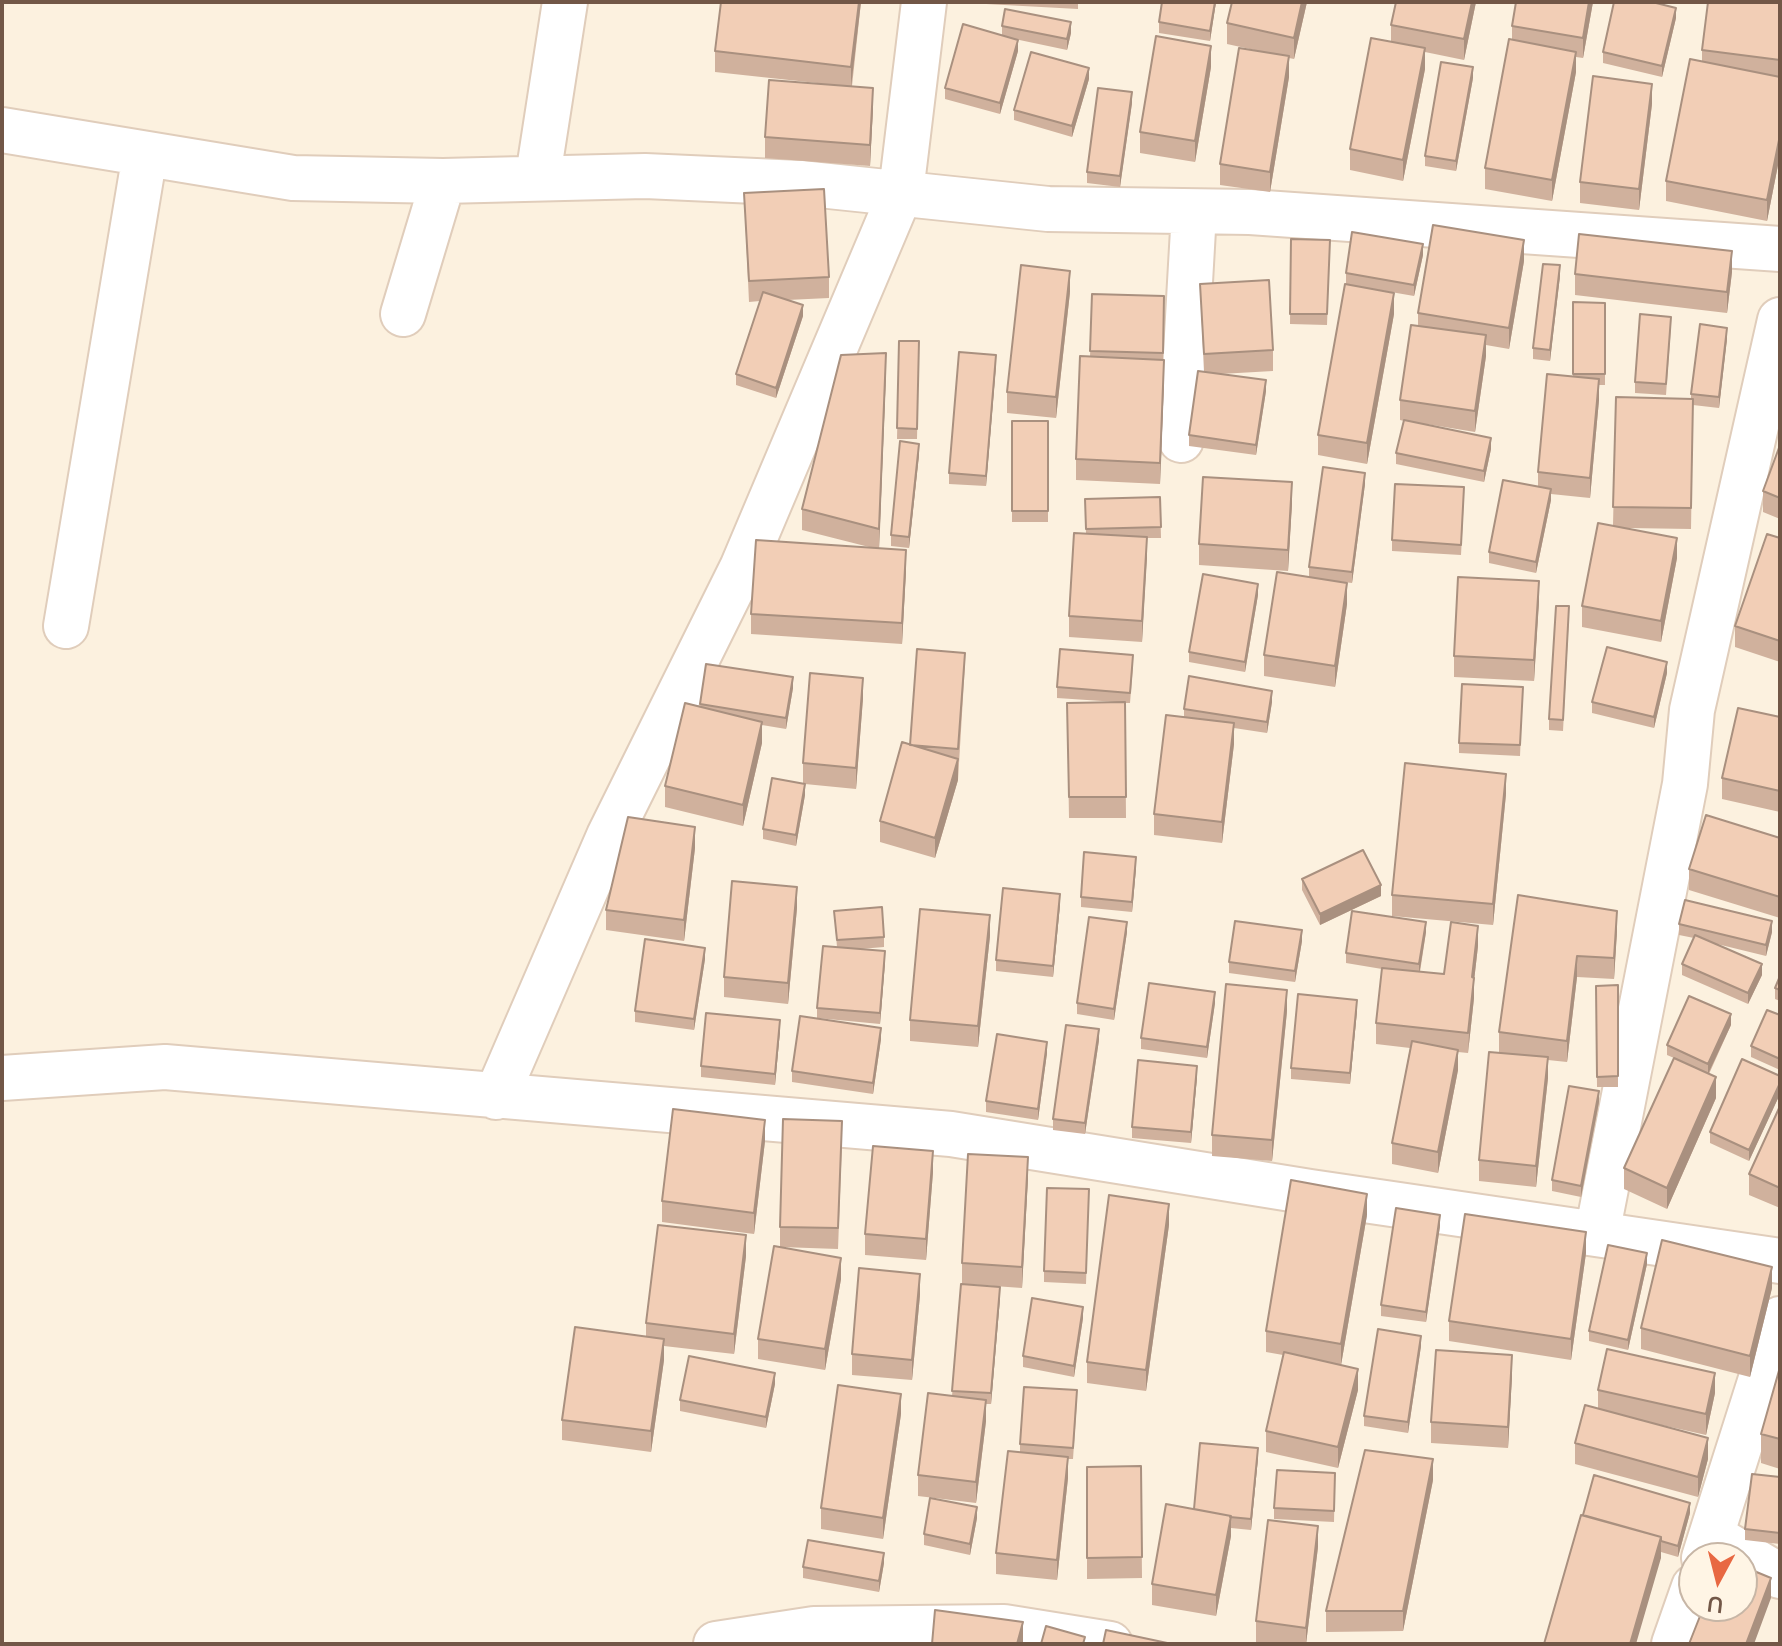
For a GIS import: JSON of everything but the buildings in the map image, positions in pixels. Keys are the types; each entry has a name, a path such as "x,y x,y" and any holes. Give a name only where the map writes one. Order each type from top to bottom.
{"street":[{"path":"538,176 565,2"},
{"path":"496,1097 609,836 742,568 901,192 924,2"},
{"path":"2,130 293,178 443,181 538,176 645,176 800,183 1048,209 1250,212 1780,249"},
{"path":"66,626 145,154"},
{"path":"403,314 443,181"},
{"path":"1181,440 1194,212"},
{"path":"1597,1234 1685,784 1692,710 1780,320"},
{"path":"2,1078 165,1067 951,1134 1780,1261"},
{"path":"1710,1542 1780,1319"},
{"path":"1758,1567 1780,1576"},
{"path":"1674,1644 1682,1622"},
{"path":"716,1644 830,1629 1004,1627 1102,1643"}]}
